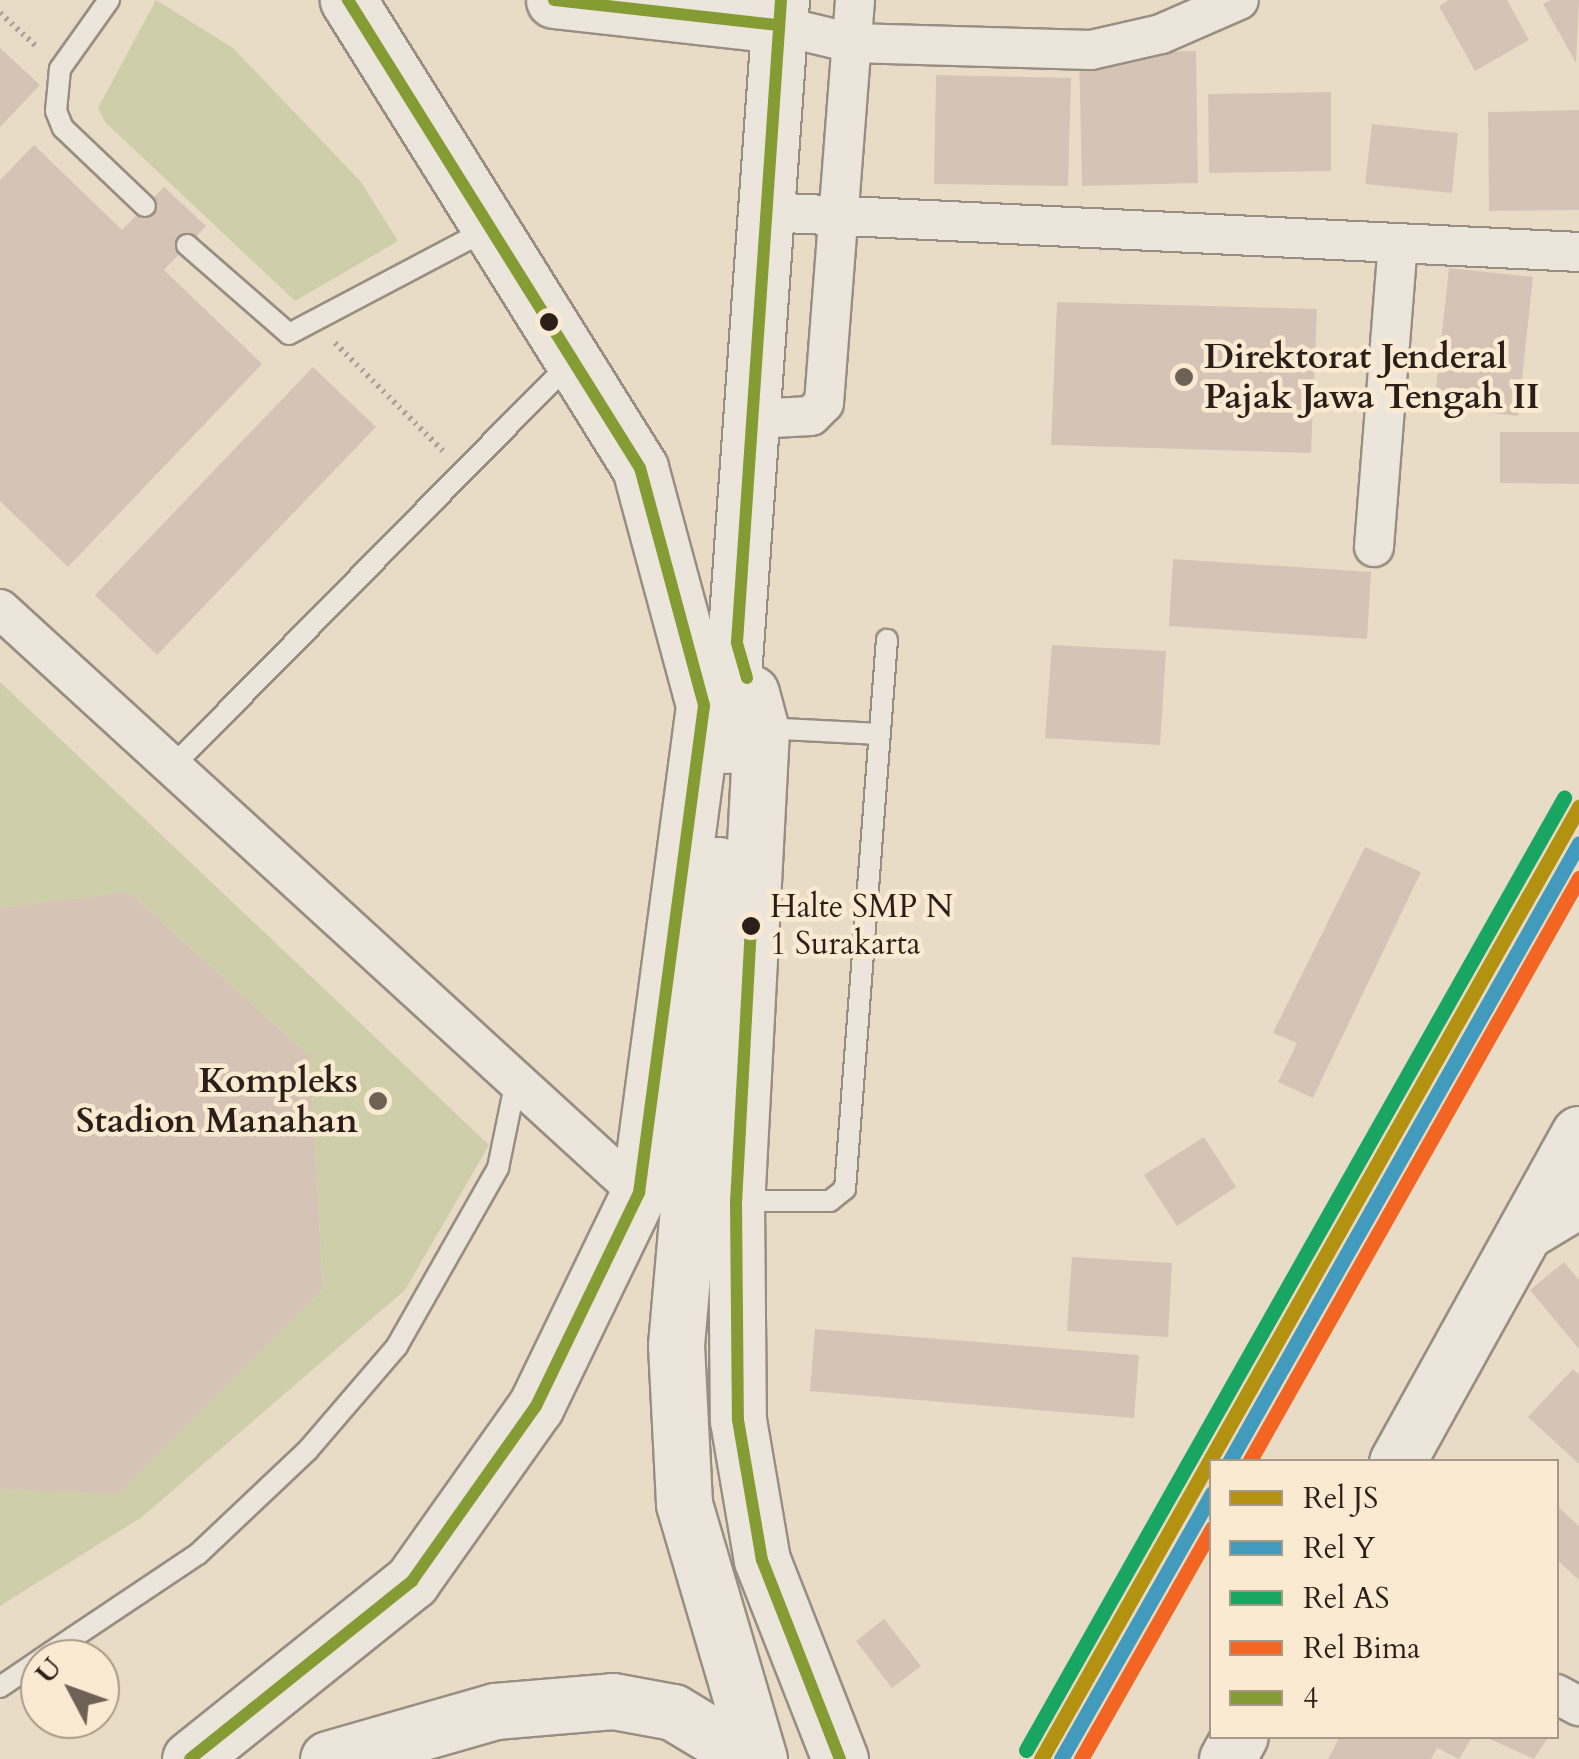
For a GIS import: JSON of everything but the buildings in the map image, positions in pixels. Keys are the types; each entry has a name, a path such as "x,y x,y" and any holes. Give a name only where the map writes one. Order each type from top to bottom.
{"main road":[{"path":"190,1759 412,1581 536,1406 638,1193 704,705 640,468 484,230 348,0"},
{"path":"554,0 779,13 738,642 676,1344 684,1504 760,1759"},
{"path":"738,642 760,728 736,1201 738,1420 758,1544 840,1759"},
{"path":"1400,1459 1579,1134"},
{"path":"328,1759 496,1711 613,1701 673,1712 751,1759"}],"street":[{"path":"753,419 810,416 824,403 832,216 855,0"},
{"path":"779,13 852,43 1092,50 1161,34 1239,0"},
{"path":"765,212 1579,252"},
{"path":"1374,548 1398,244"},
{"path":"0,610 638,1193"},
{"path":"1517,1247 1579,1210"}],"lane":[{"path":"109,0 60,69 54,91 63,128 145,206"},
{"path":"187,245 277,331 316,325 484,230"},
{"path":"171,768 461,469 571,362"},
{"path":"736,1201 830,1201 846,1188 887,640"},
{"path":"760,728 880,734"},
{"path":"72,1639 198,1554 308,1450 396,1346 498,1168 516,1085"}],"path":[{"path":"0,13 60,69"},
{"path":"316,325 461,469"}],"green space":[{"path":"156,0 233,48 361,182 398,241 295,301 105,122 98,108"},
{"name":"Kompleks Stadion Manahan","path":"0,682 489,1145 405,1290 142,1517 0,1606 0,1489 118,1493 323,1289 310,1057 129,892 0,908"}],"rail line":[{"name":"AS","path":"1026,1750 1564,798"},
{"name":"JS","path":"1211,1459 1579,807"},
{"name":"Y","path":"1231,1459 1579,843"},
{"name":"Bima","path":"1251,1459 1579,878"},
{"name":"JS","path":"1041,1759 1209,1462"},
{"name":"Y","path":"1061,1759 1209,1498"},
{"name":"Bima","path":"1081,1759 1209,1533"}],"transit line":[{"name":"4","path":"190,1759 412,1581 536,1406 639,1193 704,705 640,468 348,0"},
{"name":"4","path":"554,0 777,25"},
{"name":"4","path":"747,678 737,642 781,0"},
{"name":"4","path":"751,926 736,1201 738,1420 762,1560 840,1759"}],"place":[{"name":"Direktorat Jenderal Pajak Jawa Tengah II","path":"1184,377"},
{"name":"Halte SMP N 1 Surakarta","path":"751,926"},
{"name":"Kompleks Stadion Manahan","path":"378,1101"}]}
